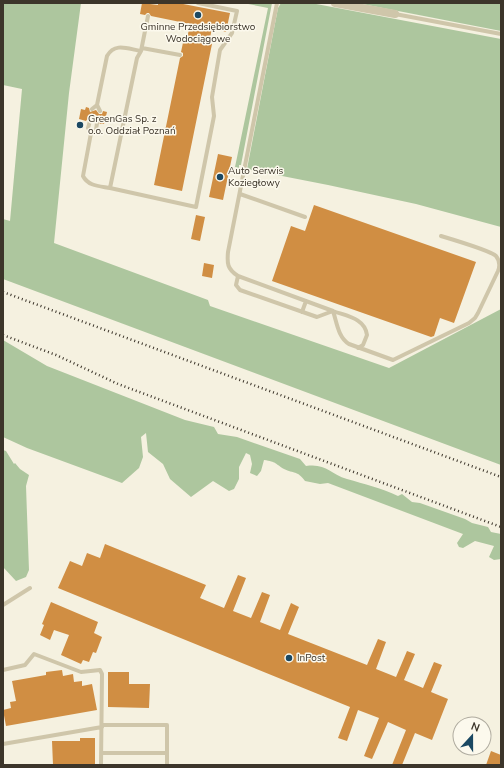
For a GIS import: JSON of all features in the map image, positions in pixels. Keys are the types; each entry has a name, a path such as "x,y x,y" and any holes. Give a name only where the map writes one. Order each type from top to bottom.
{"street":[{"path":"334,3 395,14"}],"lane":[{"path":"90,121 88,128 91,133 83,176 86,182 196,207 214,116 212,96 220,50 232,33 237,11 198,3"},
{"path":"277,3 243,168 240,194 227,259 228,265 232,272 238,276 358,320 364,324 366,330 366,340 363,345 358,348"},
{"path":"395,14 501,34"},
{"path":"110,188 137,58 142,49 148,16"},
{"path":"92,109 97,105 107,56 110,51 118,47 180,55"},
{"path":"97,105 100,110"},
{"path":"91,133 96,130 97,123"},
{"path":"240,194 305,217"},
{"path":"333,311 343,340 358,348 393,360 469,323 475,318 498,272 499,261 493,254 441,236"},
{"path":"238,276 236,285 240,290 317,317 333,311"},
{"path":"302,312 306,301"},
{"path":"3,605 30,588"},
{"path":"3,670 26,665 34,654 81,672 100,670 102,674 101,765"},
{"path":"3,744 102,726 167,725 167,765"},
{"path":"101,753 167,753"}],"green space":[{"path":"3,3 81,3 69,93 54,243 208,300 210,306 389,368 501,309 501,465 3,279 3,219 10,221 22,89 3,85"},
{"path":"243,3 272,3 241,165 239,165 239,168 235,167 268,8"},
{"path":"281,3 311,3 501,39 501,227 416,204 247,169 278,8"},
{"path":"357,3 501,3 501,31"},
{"path":"3,340 47,366 185,420 214,427 218,434 237,437 300,459 306,466 313,465 323,467 341,477 379,488 398,496 402,494 412,502 420,503 465,519 472,523 488,527 491,532 501,534 501,559 494,560 489,557 494,546 475,541 463,548 459,547 457,543 463,534 328,483 320,484 305,481 297,474 284,469 273,462 264,460 261,471 257,476 250,473 252,464 250,455 246,453 239,467 239,479 234,489 229,491 213,481 191,497 170,479 163,464 148,452 146,433 141,437 143,457 139,468 122,483 27,448 3,437"},
{"path":"3,450 6,451 14,464 15,463 20,469 29,475 26,486 29,570 26,577 16,581 3,567"}],"building":[{"path":"142,3 158,5 158,3 178,3 230,13 226,32 212,28 209,43 212,44 182,191 154,185 180,58 183,56 183,53 181,52 184,38 187,39 190,24 151,16 149,13 145,15 140,14"},
{"path":"86,107 89,108 90,112 96,110 99,114 102,114 103,111 107,112 104,124 100,124 98,120 93,122 93,119 91,118 88,118 86,121 79,119 81,109 85,110"},
{"name":"Auto Serwis Koziegłowy","path":"218,154 232,157 223,200 209,197"},
{"path":"314,205 476,262 454,323 440,318 434,336 431,337 272,281 291,226 305,231"},
{"path":"196,215 205,217 200,241 191,239"},
{"path":"204,263 214,265 212,278 202,276"},
{"name":"InPost","path":"105,544 206,585 200,598 224,608 238,575 246,578 233,611 251,618 262,592 270,595 260,622 280,630 291,603 299,607 288,634 367,665 378,639 386,642 376,669 396,677 407,651 415,654 404,680 423,688 434,662 442,665 431,692 448,699 432,740 415,733 402,765 392,765 406,730 388,722 372,759 364,756 379,718 358,710 347,741 338,738 350,707 58,588 70,561 82,566 87,553 100,558"},
{"path":"51,602 98,622 94,633 102,637 96,653 93,652 89,662 83,660 81,664 61,655 69,635 54,630 50,640 40,635 44,625 42,624"},
{"path":"62,670 63,676 73,674 74,682 82,681 82,686 92,684 97,710 6,726 3,710 11,708 10,702 16,701 12,681 46,675 46,672"},
{"path":"108,672 129,672 129,684 150,684 149,708 108,707"},
{"path":"80,738 95,738 95,765 53,765 52,741 80,741"},
{"path":"492,751 501,755 501,765 486,765 489,756 492,756"}],"railway":[{"path":"3,292 501,477"},
{"path":"3,335 56,355 118,384 501,527"}],"place":[{"name":"Gminne Przedsiębiorstwo Wodociągowe","path":"198,15"},
{"name":"GreenGas Sp. z o.o. Oddział Poznań","path":"80,125"},
{"name":"Auto Serwis Koziegłowy","path":"220,177"},
{"name":"InPost","path":"289,658"}]}
